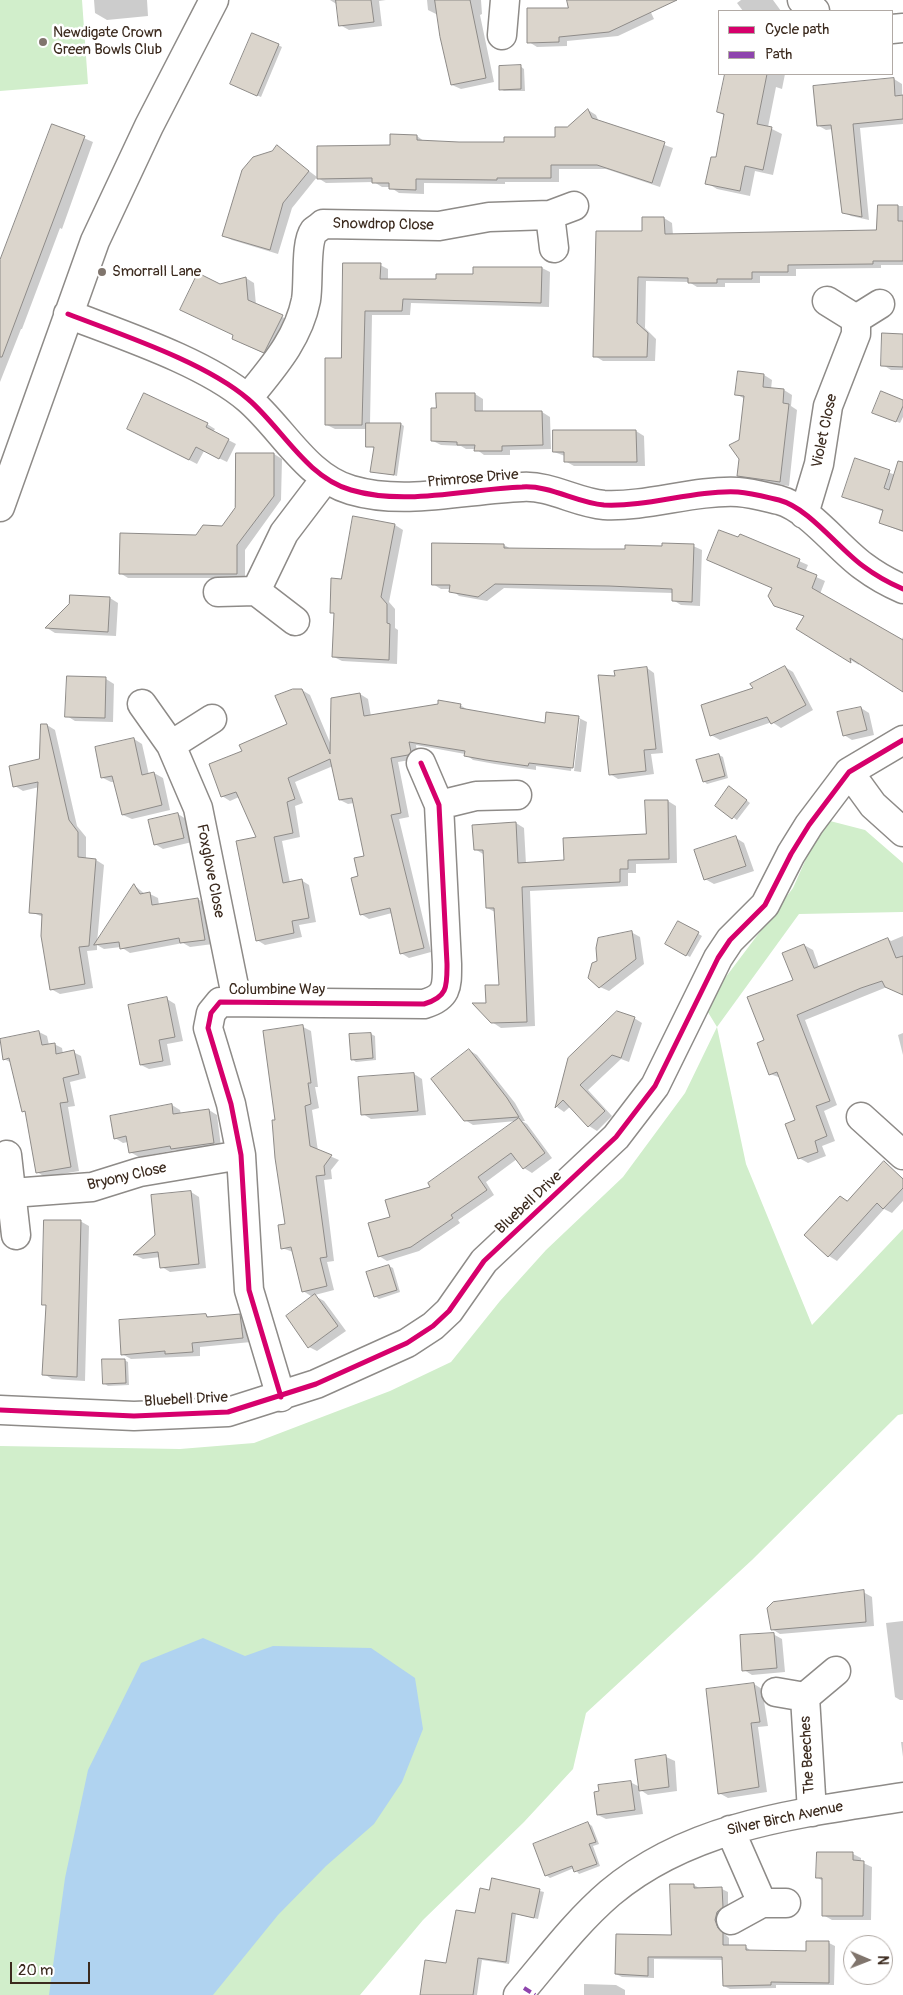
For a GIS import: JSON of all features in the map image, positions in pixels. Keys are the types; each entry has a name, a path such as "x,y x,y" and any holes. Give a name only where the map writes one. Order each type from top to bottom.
{"street":[{"path":"0,507 95,241 121,184 214,0"},
{"path":"502,35 505,0"},
{"path":"802,0 814,10"},
{"name":"Snowdrop Close","path":"248,398 283,355 299,324 306,301 310,242 315,231 323,224 439,226 489,217 562,210 554,248"},
{"path":"827,301 856,319 880,304"},
{"name":"Primrose Drive","path":"68,314 209,373 248,398 325,479 350,490 374,495 416,496 526,486 601,505 628,505 737,492 783,501 804,514 862,566 903,589"},
{"name":"Violet Close","path":"804,514 819,464 828,406 856,334 856,319"},
{"path":"256,591 284,533 325,479"},
{"path":"218,592 256,591 294,621"},
{"name":"Foxglove Close","path":"142,704 171,745 198,808 237,1001"},
{"path":"171,745 212,719"},
{"name":"Bluebell Drive","path":"0,1410 134,1416 228,1412 281,1397 316,1384 398,1347 434,1326 449,1310 484,1261 616,1137 655,1086 718,958 730,940 765,905 791,854 809,825 849,772 903,740"},
{"name":"Columbine Way","path":"281,1397 249,1290 241,1155 231,1104 208,1028 211,1013 220,1002 237,1001 424,1004 436,1000 444,992 447,984 447,964 439,805 421,763"},
{"path":"849,772 873,805 903,832"},
{"path":"439,805 476,796 517,795"},
{"path":"861,1117 900,1145"},
{"path":"7,1155 16,1235"},
{"name":"Bryony Close","path":"12,1193 92,1187 140,1172 241,1155"},
{"name":"The Beeches","path":"776,1692 805,1697 836,1671"},
{"name":"The Beeches","path":"805,1697 812,1812"},
{"name":"Silver Birch Avenue","path":"518,1995 568,1934 610,1893 647,1867 692,1844 730,1830 812,1812 903,1797"},
{"path":"730,1830 774,1903 732,1920"}],"green space":[{"name":"Newdigate Crown Green Bowls Club","path":"0,0 82,0 88,84 0,91"},
{"path":"830,821 865,830 903,863 903,912 799,914 717,1027 706,1009 719,986 793,888 817,834"},
{"path":"717,1027 746,1164 812,1325 903,1229 903,1414 898,1415 752,1560 586,1713 573,1769 524,1822 423,1920 360,1995 0,1995 0,1446 180,1449 254,1443 390,1391 451,1362 500,1301 546,1250 623,1177 685,1093"}],"water":[{"path":"203,1638 245,1656 273,1646 371,1648 415,1678 423,1729 402,1782 374,1824 326,1866 278,1915 213,1995 49,1995 65,1878 88,1770 141,1663"}],"building":[{"path":"336,0 371,0 374,22 339,26"},
{"path":"435,0 470,0 486,78 451,85 440,37"},
{"path":"567,0 677,0 609,32 559,37 559,42 527,43 527,8 568,8"},
{"path":"252,33 279,44 257,96 230,84"},
{"path":"521,65 521,89 499,90 499,66"},
{"path":"725,75 767,75 757,124 772,127 763,170 745,166 740,191 705,184 711,157 716,157 724,114 717,112"},
{"path":"894,78 895,96 903,95 903,119 853,124 862,217 842,213 831,125 817,126 813,86"},
{"path":"588,109 592,118 665,142 652,183 597,165 551,165 551,178 497,178 497,180 416,179 416,190 389,189 389,183 372,183 372,178 317,179 317,146 390,145 390,134 417,135 417,140 459,142 504,142 504,137 555,137 555,127 567,127"},
{"path":"52,124 85,136 2,357 0,357 0,260"},
{"path":"277,145 309,171 283,203 270,250 222,236 242,170 253,157 272,151"},
{"path":"878,205 898,205 898,221 903,221 903,261 873,261 873,264 788,265 788,272 752,272 752,279 717,279 717,283 688,283 688,278 638,277 637,323 648,333 647,357 593,357 596,231 642,231 642,217 664,217 665,234 876,230"},
{"path":"343,263 381,263 380,279 436,279 436,274 473,274 473,267 542,267 541,303 403,299 402,311 365,311 362,425 325,425 325,358 341,358"},
{"path":"198,273 220,284 246,277 248,300 283,315 264,353 232,339 233,335 180,310"},
{"path":"882,333 903,334 903,367 881,366"},
{"path":"738,371 764,374 763,387 784,389 783,403 789,404 780,482 737,476 739,459 729,445 739,440 744,396 735,395"},
{"path":"881,391 903,400 903,406 896,422 872,413"},
{"path":"144,393 208,423 206,427 229,439 219,459 196,447 189,460 127,429"},
{"path":"436,393 475,393 475,411 542,411 543,445 502,446 502,451 474,451 475,445 457,445 457,442 431,441 431,408 436,408"},
{"path":"366,423 401,423 394,475 370,472 374,447 366,447"},
{"path":"553,430 636,430 637,462 564,462 564,452 553,452"},
{"path":"236,453 274,453 274,496 237,545 237,574 119,574 120,533 196,535 203,525 222,526 235,508"},
{"path":"855,458 890,470 884,488 889,490 898,461 903,462 903,531 879,523 883,510 842,497"},
{"path":"353,516 395,524 381,597 387,604 387,623 390,624 389,660 332,657 334,613 330,613 331,578 341,579"},
{"path":"719,530 738,537 740,534 800,559 797,567 817,575 812,588 903,640 903,692 850,658 851,663 796,629 804,616 774,606 768,596 772,588 707,560"},
{"path":"432,543 504,544 504,548 592,549 625,549 625,545 662,546 662,543 694,544 692,602 672,601 672,589 609,586 495,584 478,597 449,592 450,585 432,585"},
{"path":"70,595 110,597 108,632 45,628 69,604"},
{"path":"785,666 806,705 771,724 767,717 710,736 701,705 753,688 750,684"},
{"path":"647,667 656,749 644,750 646,771 609,775 598,675 615,676 614,671"},
{"path":"67,676 106,677 105,718 65,717"},
{"path":"293,689 302,689 330,754 331,698 360,693 364,716 438,704 438,700 461,704 460,708 545,723 546,712 579,716 573,768 529,763 528,766 486,760 464,756 465,751 409,742 411,752 408,755 391,758 401,813 391,815 424,948 400,954 390,908 360,915 351,878 358,876 354,858 364,856 352,798 339,800 330,759 288,778 295,799 287,802 293,833 274,837 283,883 302,879 309,918 292,921 294,933 256,941 236,841 256,837 236,792 221,797 209,764 242,751 239,745 287,724 275,696"},
{"path":"861,707 867,730 843,736 837,712"},
{"path":"41,724 47,724 69,820 78,832 78,857 96,859 89,946 79,947 85,984 50,990 41,936 42,914 29,913 38,782 13,787 9,766 39,759"},
{"path":"134,738 142,775 154,772 162,805 122,815 112,776 101,778 95,747"},
{"path":"719,754 725,776 703,782 696,760"},
{"path":"729,786 747,800 732,819 715,806"},
{"path":"645,800 668,800 669,859 628,860 628,869 620,869 620,882 522,887 527,1022 491,1023 472,1003 486,1003 485,985 499,985 494,908 486,908 483,850 474,850 472,825 516,822 518,863 564,860 563,838 646,834"},
{"path":"178,813 184,838 154,845 148,820"},
{"path":"736,836 746,866 704,880 694,850"},
{"path":"134,884 140,894 150,892 152,905 198,898 205,940 180,943 179,938 120,949 119,942 94,945"},
{"path":"678,921 699,932 686,956 665,944"},
{"path":"632,931 636,959 599,988 588,978 592,963 597,961 596,948 598,938"},
{"path":"888,938 896,958 903,956 903,995 885,987 882,981 797,1015 830,1101 816,1106 827,1136 815,1141 818,1152 798,1159 785,1124 795,1120 777,1072 769,1075 757,1043 764,1040 747,997 793,980 782,953 804,944 814,968"},
{"path":"167,997 175,1037 159,1040 163,1061 140,1065 128,1005"},
{"path":"617,1011 635,1017 621,1058 612,1055 580,1085 605,1111 588,1127 563,1100 555,1108 568,1058"},
{"path":"303,1025 311,1083 308,1083 311,1104 305,1106 310,1146 332,1155 324,1166 325,1175 316,1176 327,1257 320,1258 327,1286 302,1292 291,1247 281,1249 278,1225 285,1224 275,1158 272,1120 275,1120 263,1031"},
{"path":"39,1031 42,1045 55,1043 56,1054 74,1050 79,1074 63,1078 68,1102 60,1103 71,1167 36,1173 25,1111 22,1112 9,1058 3,1060 0,1039"},
{"path":"371,1033 373,1058 351,1060 349,1034"},
{"path":"469,1049 507,1098 519,1117 464,1121 431,1079"},
{"path":"414,1073 418,1111 361,1115 358,1077"},
{"path":"172,1104 173,1114 209,1109 214,1143 171,1149 170,1146 129,1153 126,1136 114,1139 110,1116"},
{"path":"519,1118 545,1153 523,1169 511,1153 478,1177 487,1190 451,1215 453,1218 411,1247 378,1257 368,1223 390,1217 385,1200 430,1187 428,1183"},
{"path":"884,1161 903,1179 903,1188 883,1209 877,1203 828,1257 804,1235 840,1196 847,1201"},
{"path":"191,1191 199,1264 160,1268 158,1252 133,1255 155,1235 151,1195"},
{"path":"44,1220 81,1220 77,1377 42,1375 46,1305 42,1305"},
{"path":"389,1265 397,1290 374,1297 366,1272"},
{"path":"315,1294 338,1326 308,1348 286,1316"},
{"path":"206,1314 207,1317 240,1314 243,1338 192,1343 193,1352 165,1354 165,1351 121,1355 119,1320"},
{"path":"102,1359 125,1359 126,1383 103,1384"},
{"path":"864,1590 866,1622 771,1630 767,1608 773,1602"},
{"path":"774,1633 777,1668 742,1671 740,1635"},
{"path":"754,1683 760,1722 751,1723 759,1787 718,1794 706,1689"},
{"path":"666,1755 669,1787 639,1791 635,1760"},
{"path":"631,1781 635,1810 597,1815 594,1792 599,1791 598,1785"},
{"path":"588,1822 596,1842 589,1844 597,1864 574,1872 572,1866 545,1876 533,1844"},
{"path":"817,1852 853,1852 853,1860 864,1861 863,1916 822,1916 822,1878 816,1878"},
{"path":"492,1878 540,1889 534,1918 512,1913 506,1962 478,1958 473,1995 420,1995 425,1960 446,1963 456,1910 475,1913 480,1888 489,1890"},
{"path":"670,1884 694,1884 694,1888 722,1887 723,1907 717,1912 715,1920 718,1928 723,1933 723,1945 746,1945 746,1950 806,1951 806,1941 829,1941 829,1983 771,1982 771,1985 723,1986 722,1957 648,1957 648,1976 615,1974 616,1934 671,1935"}],"marked path":[{"path":"524,1988 535,1995"}],"cycle path":[{"path":"68,314 162,350 209,373 230,386 248,399 308,463 335,484 351,490 372,495 414,497 501,488 532,487 604,505 638,504 704,493 738,492 754,494 779,500 801,511 863,566 882,579 903,589"},
{"path":"0,1410 134,1416 228,1412 316,1384 407,1343 433,1326 449,1311 484,1261 616,1137 655,1086 718,958 730,940 765,905 791,854 809,825 849,772 903,740"},
{"path":"281,1397 249,1290 241,1155 231,1104 208,1028 211,1013 220,1002 424,1004 438,998 442,994 447,979 447,964 439,805 421,763"}],"place":[{"name":"Newdigate Crown Green Bowls Club","path":"43,42"},
{"name":"Smorrall Lane","path":"102,272"}]}
